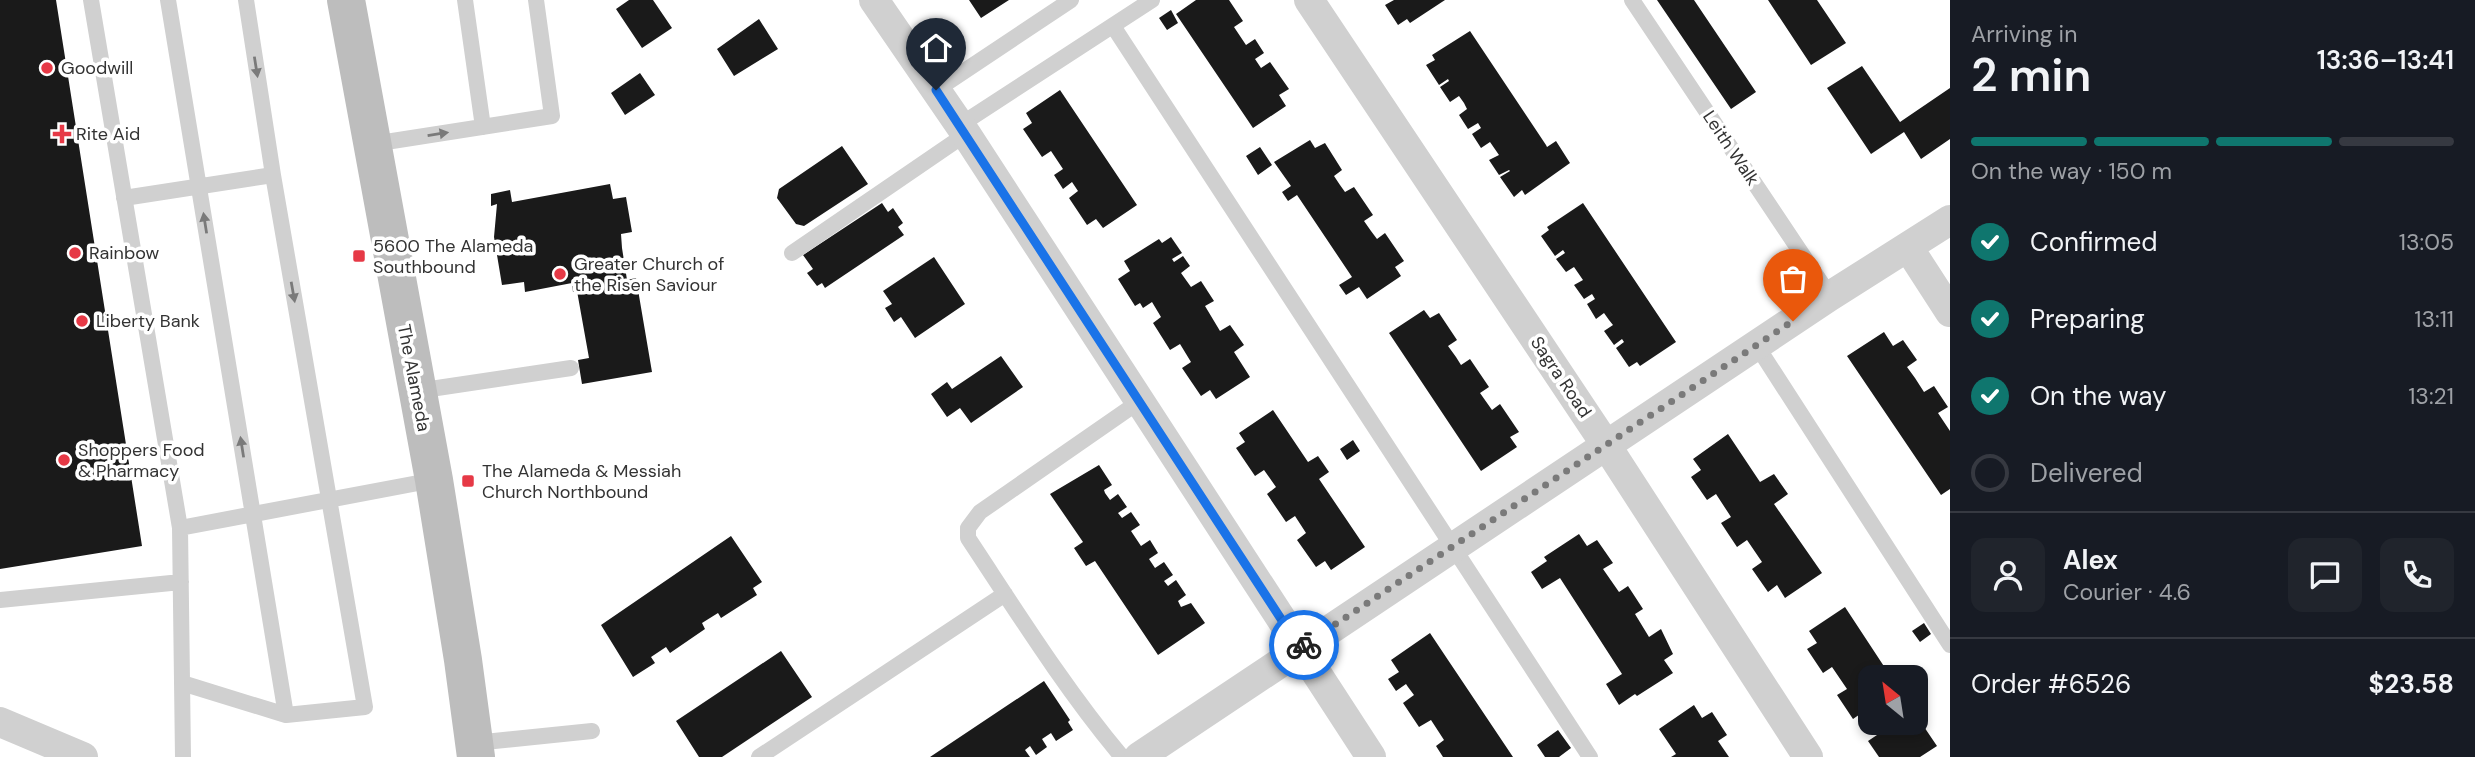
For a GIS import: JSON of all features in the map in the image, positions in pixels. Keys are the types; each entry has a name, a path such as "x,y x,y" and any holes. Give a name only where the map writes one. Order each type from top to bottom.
{"main road":[{"name":"The Alameda","path":"353,2 371,144 434,480 475,750"}],"street":[{"path":"874,0 963,130 1371,757"},
{"name":"Sagra Road","path":"1309,0 1606,445 1808,757"},
{"path":"1139,757 1830,296 1950,220"},
{"path":"1908,247 1950,312"},
{"path":"0,722 83,757"}],"lane":[{"path":"91,0 180,528 183,757"},
{"path":"169,0 286,715"},
{"path":"182,683 286,715 365,707 273,175 246,0"},
{"path":"465,0 483,127"},
{"path":"371,144 552,116 536,0"},
{"path":"936,90 1072,0"},
{"path":"792,253 963,130 1152,0"},
{"name":"Leith Walk","path":"1632,0 1830,296"},
{"path":"1113,26 1590,757"},
{"path":"124,198 273,175"},
{"path":"1757,345 1950,645"},
{"path":"417,391 571,368"},
{"path":"1122,757 1092,721 1005,594 968,538 968,528 980,512 1140,401"},
{"path":"180,528 434,480"},
{"path":"0,600 181,582"},
{"path":"759,757 1005,594"},
{"path":"475,750 592,732"}],"building":[{"path":"0,0 56,0 142,546 0,569"},
{"path":"629,0 653,0 672,28 642,48 616,9"},
{"path":"969,0 1009,0 981,18"},
{"path":"1196,0 1229,0 1243,21 1234,27 1246,45 1255,39 1264,53 1255,59 1261,68 1270,62 1289,89 1279,95 1286,106 1253,128 1176,14"},
{"path":"1394,0 1445,0 1410,23 1407,19 1398,25 1385,5"},
{"path":"1657,0 1694,0 1756,92 1731,109"},
{"path":"1768,0 1817,0 1846,43 1811,65"},
{"path":"1171,10 1178,23 1167,30 1159,18"},
{"path":"759,19 778,49 734,76 717,49"},
{"path":"1470,31 1547,147 1556,141 1570,163 1525,195 1522,190 1514,197 1500,177 1510,171 1499,175 1489,160 1499,155 1490,142 1481,148 1472,134 1481,128 1478,123 1468,129 1459,115 1467,109 1464,103 1459,96 1450,102 1440,87 1449,81 1448,79 1439,85 1426,65 1435,60 1432,55"},
{"path":"1862,66 1900,122 1950,88 1950,139 1921,159 1904,132 1871,154 1827,88"},
{"path":"640,73 655,95 625,115 611,93"},
{"path":"1060,90 1137,205 1103,228 1096,219 1087,225 1069,198 1078,191 1072,182 1063,189 1054,175 1063,169 1051,151 1042,157 1023,129 1032,123 1026,113"},
{"path":"1310,140 1315,148 1325,143 1342,170 1334,176 1340,185 1345,192 1354,187 1373,215 1364,221 1377,239 1385,233 1404,261 1395,267 1401,276 1367,299 1359,287 1346,295 1339,285 1352,277 1297,195 1288,201 1282,192 1291,186 1274,162"},
{"path":"842,146 868,184 804,226 796,224 777,198 779,189"},
{"path":"1260,147 1272,165 1258,175 1246,156"},
{"path":"610,184 613,199 626,197 632,232 621,234 622,248 627,280 636,278 652,372 582,384 578,360 589,358 577,291 573,292 572,283 525,292 524,282 502,285 494,237 497,204 491,206 491,194 510,190 512,202"},
{"path":"882,203 888,212 893,208 903,223 898,227 904,235 825,288 822,283 817,286 807,273 813,269 803,255"},
{"path":"1583,203 1676,342 1640,366 1637,362 1629,367 1616,348 1624,342 1622,339 1614,345 1604,331 1613,325 1604,313 1596,319 1587,304 1595,299 1592,294 1584,299 1574,285 1583,280 1574,267 1566,272 1556,259 1565,253 1563,250 1555,256 1541,236 1549,230 1547,227"},
{"path":"1171,237 1182,253 1172,259 1174,262 1183,256 1190,266 1181,273 1191,287 1201,281 1214,301 1205,306 1220,331 1230,325 1244,345 1234,352 1250,377 1216,399 1210,390 1201,396 1182,368 1191,362 1180,344 1170,350 1153,323 1161,317 1152,302 1143,308 1140,303 1135,306 1118,279 1130,271 1124,261 1159,239 1162,243"},
{"path":"934,257 965,304 915,338 901,317 894,322 885,308 892,304 883,291"},
{"path":"1424,310 1430,318 1439,313 1457,340 1448,346 1461,365 1470,359 1489,387 1480,393 1492,410 1500,404 1519,432 1510,437 1517,447 1481,471 1389,333"},
{"path":"1884,332 1893,346 1903,340 1917,360 1907,367 1924,392 1934,386 1948,407 1938,413 1950,431 1950,489 1941,495 1847,356"},
{"path":"1001,356 1023,387 971,423 960,408 947,417 931,394 947,382 952,389"},
{"path":"1273,410 1308,462 1318,456 1329,472 1319,479 1365,547 1331,570 1325,561 1316,567 1297,540 1306,533 1295,516 1286,522 1267,494 1276,487 1264,470 1255,476 1236,448 1245,442 1239,433"},
{"path":"1728,434 1760,482 1774,474 1788,494 1774,504 1822,573 1785,598 1777,585 1768,592 1752,569 1762,562 1747,540 1737,547 1721,523 1731,517 1716,494 1707,500 1691,477 1701,470 1693,459"},
{"path":"1353,440 1360,451 1347,460 1340,449"},
{"path":"1099,465 1112,485 1104,490 1105,493 1110,500 1118,494 1127,507 1118,513 1122,518 1131,512 1140,525 1131,531 1141,546 1150,540 1158,553 1149,559 1155,568 1164,562 1173,575 1164,581 1168,586 1176,580 1186,595 1178,601 1181,607 1191,603 1205,623 1158,655 1095,561 1086,566 1074,548 1083,542 1050,494"},
{"path":"1579,534 1587,546 1597,540 1613,563 1603,569 1619,592 1628,586 1643,609 1635,614 1649,637 1661,629 1673,654 1664,660 1673,673 1619,705 1606,684 1622,674 1560,578 1542,589 1531,572 1547,561 1544,557"},
{"path":"731,536 762,582 753,588 757,595 721,618 718,613 702,623 705,629 670,653 666,647 651,657 655,663 633,677 601,625"},
{"path":"1845,607 1883,665 1858,665 1858,716 1853,719 1837,695 1847,689 1832,667 1823,673 1807,649 1817,643 1809,631"},
{"path":"1924,623 1931,634 1920,642 1912,631"},
{"path":"1430,633 1513,757 1443,757 1436,746 1444,740 1431,720 1419,727 1403,703 1414,695 1406,684 1396,691 1388,679 1399,672 1391,660"},
{"path":"781,651 812,697 722,757 699,757 676,721"},
{"path":"1044,681 1070,720 1068,722 1073,730 1056,741 1051,733 1042,739 1047,747 1036,755 1030,746 1025,750 1030,757 930,757"},
{"path":"1694,705 1702,718 1712,712 1727,735 1718,741 1729,757 1671,757 1676,754 1659,729"},
{"path":"1558,730 1571,748 1559,757 1545,757 1537,745"},
{"path":"1928,733 1937,746 1920,757 1879,757 1868,741 1877,735 1928,735"}],"way so far":[{"path":"1304,645 1793,321"}],"place":[{"name":"Goodwill","path":"47,68"},
{"name":"Rite Aid","path":"62,134"},
{"name":"Rainbow","path":"75,253"},
{"name":"5600 The Alameda Southbound","path":"359,256"},
{"name":"Greater Church of the Risen Saviour","path":"560,274"},
{"name":"Liberty Bank","path":"82,321"},
{"name":"Shoppers Food & Pharmacy","path":"64,460"},
{"name":"The Alameda & Messiah Church Northbound","path":"468,481"}],"route":[{"path":"936,90 1300,648 1304,645"}]}
